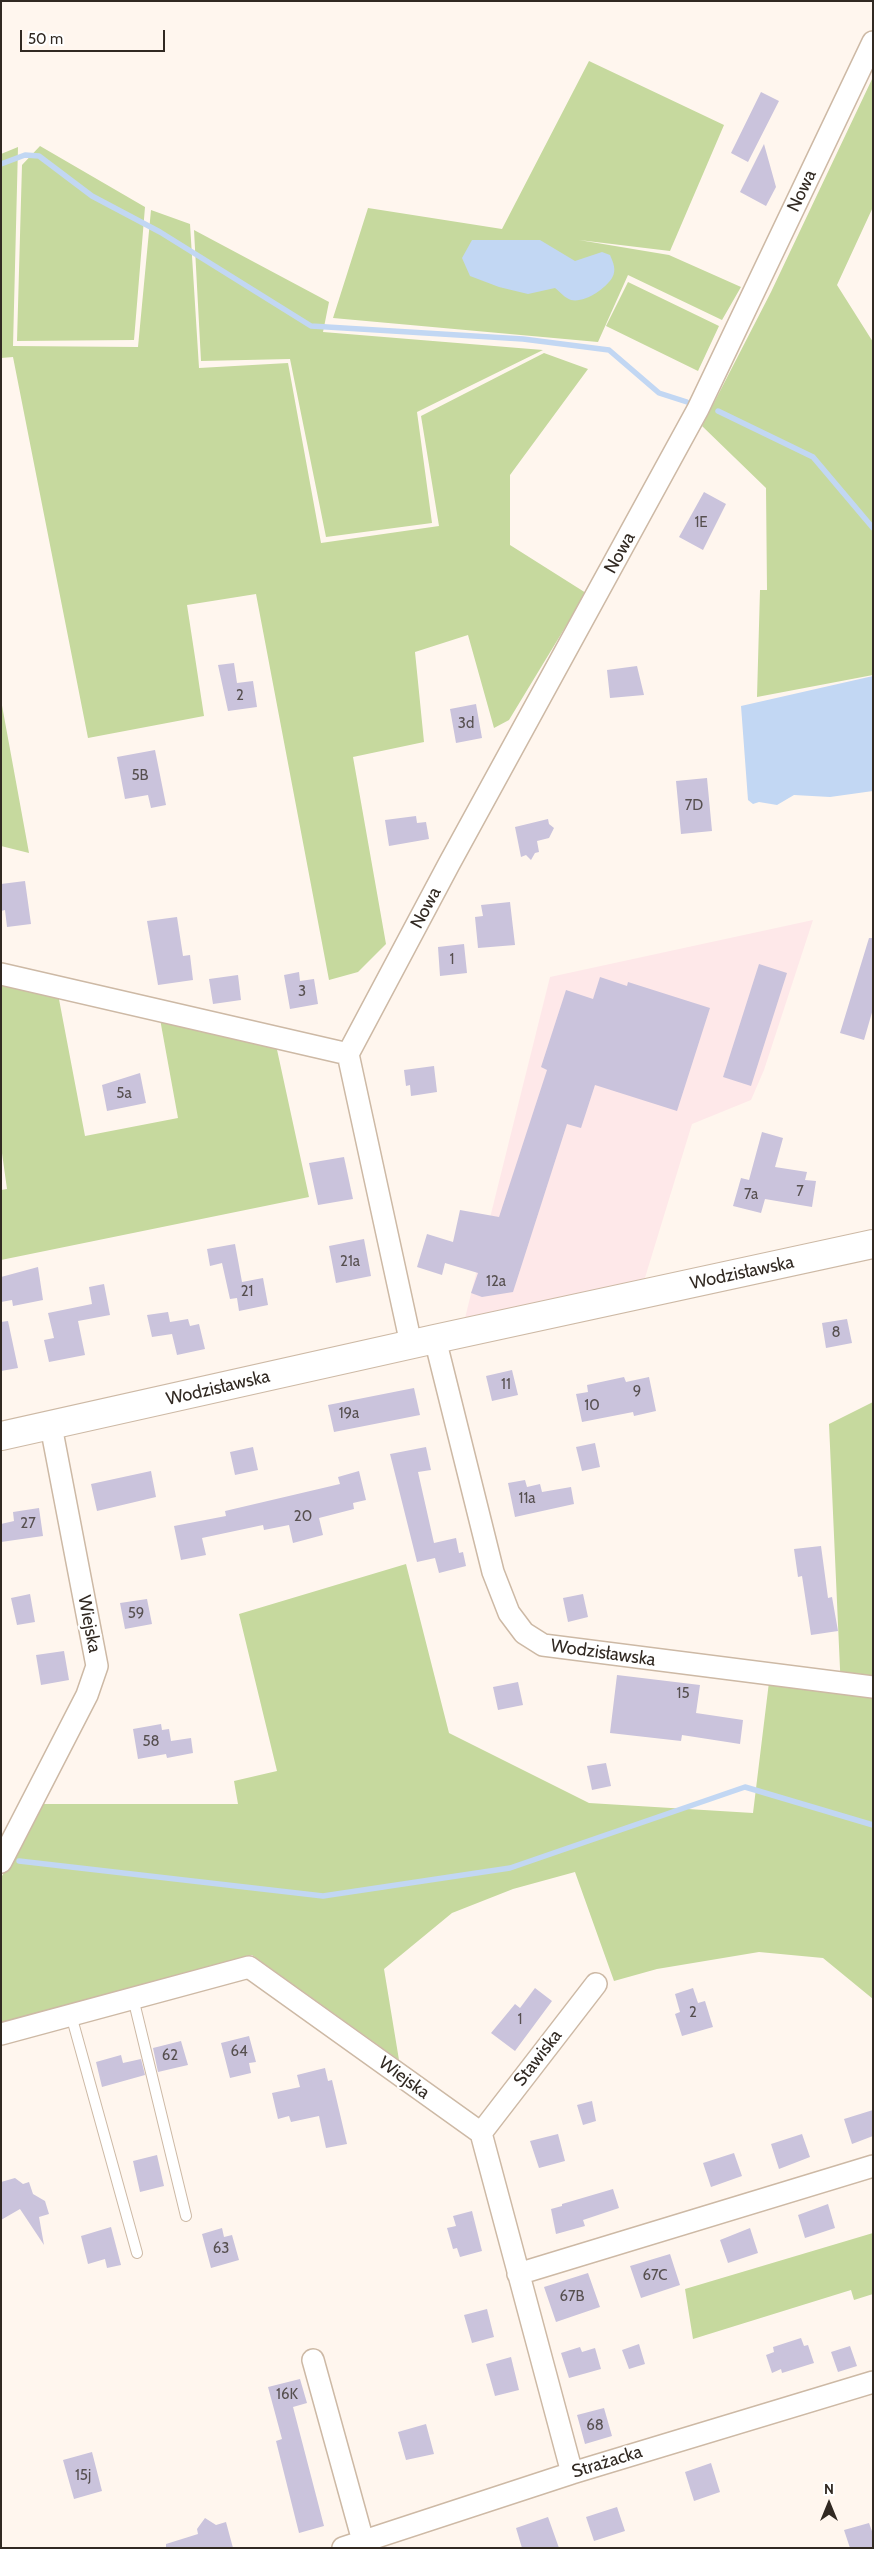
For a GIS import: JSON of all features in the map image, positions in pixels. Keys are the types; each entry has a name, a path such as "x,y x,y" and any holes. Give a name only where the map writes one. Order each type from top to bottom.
{"street":[{"name":"Nowa","path":"348,1054 698,409 873,42"},
{"path":"1,974 348,1054 423,1342"},
{"name":"Wodzisławska","path":"1,1436 873,1244"},
{"name":"Wodzisławska","path":"423,1342 493,1572 509,1613 524,1633 543,1645 552,1647 873,1687"},
{"name":"Wiejska","path":"1,1862 87,1696 97,1666 52,1426"},
{"name":"Wiejska","path":"1,2034 249,1967 481,2133"},
{"name":"Stawiska","path":"481,2133 596,1984"},
{"path":"481,2133 572,2473"},
{"path":"518,2274 873,2166"},
{"path":"313,2360 363,2541"},
{"name":"Strażacka","path":"343,2548 572,2473 872,2384"}],"lane":[{"path":"133,1998 186,2216"},
{"path":"71,2016 136,2253"}],"shaded area":[{"path":"813,920 764,1070 751,1100 692,1124 644,1281 465,1318 550,977"}],"green space":[{"path":"589,61 724,125 670,251 579,240 669,255 741,287 722,320 628,275 598,342 333,318 368,208 502,229"},
{"path":"873,77 873,207 837,285 873,342 873,675 757,697 760,590 767,590 766,488 702,426 771,292"},
{"path":"40,146 145,207 134,340 17,341 22,165"},
{"path":"18,147 13,346 138,347 151,210 190,224 199,368 288,363 321,543 439,526 421,416 544,353 588,369 510,475 510,545 586,593 509,720 494,728 468,635 415,652 424,742 353,757 386,944 358,972 329,980 256,594 187,605 204,716 88,738 13,357 1,358 1,154"},
{"path":"194,230 329,302 323,332 543,350 417,412 432,523 326,537 290,359 201,361"},
{"path":"628,282 719,326 698,371 606,326"},
{"path":"1,700 29,853 1,846"},
{"path":"1,982 58,994 85,1136 178,1118 160,1019 276,1045 309,1197 1,1260 1,1190 7,1189 1,1146"},
{"path":"873,1402 873,1999 823,1958 759,1952 657,1969 614,1981 575,1872 513,1889 452,1913 384,1969 399,2060 252,1955 1,2026 1,1878 39,1804 238,1804 234,1781 277,1771 239,1614 406,1564 449,1733 589,1803 753,1813 769,1682 841,1691 829,1424"},
{"path":"873,2233 873,2294 854,2300 851,2290 693,2339 685,2289"}],"water":[{"path":"472,240 540,240 575,261 602,252 610,255 614,272 612,278 605,286 594,294 582,299 571,300 555,288 528,294 499,287 470,276 462,258"},
{"path":"873,676 873,791 830,797 794,795 777,805 759,802 753,804 748,800 741,706"}],"building":[{"path":"761,92 779,101 748,162 731,153"},
{"path":"764,144 776,187 766,206 740,192"},
{"path":"704,492 726,504 703,550 679,537"},
{"path":"234,663 237,683 253,681 257,707 228,711 218,665"},
{"path":"637,666 644,695 610,698 607,670"},
{"path":"476,704 482,738 456,743 450,709"},
{"path":"155,750 166,805 151,808 148,795 125,799 117,757"},
{"path":"707,778 712,831 681,834 676,781"},
{"path":"416,816 417,823 426,822 429,839 389,846 385,820"},
{"path":"548,819 549,824 554,828 549,838 537,841 539,852 535,853 531,860 526,855 521,857 515,827"},
{"path":"25,881 31,924 7,927 5,910 1,911 1,884"},
{"path":"510,902 515,945 478,948 475,917 483,916 481,905"},
{"path":"177,917 183,956 190,955 193,980 158,985 147,921"},
{"path":"869,938 873,938 873,1009 864,1040 840,1033"},
{"path":"464,944 467,973 440,976 438,947"},
{"path":"759,964 787,973 751,1086 723,1077"},
{"path":"299,972 300,981 314,979 318,1004 290,1009 284,975"},
{"path":"238,975 241,1000 213,1004 209,979"},
{"path":"600,977 627,986 628,982 710,1008 677,1111 595,1085 581,1128 567,1124 513,1292 482,1297 471,1293 478,1273 445,1263 442,1275 417,1267 427,1234 453,1242 460,1210 499,1217 547,1070 541,1067 566,990 593,999"},
{"path":"434,1066 437,1092 411,1096 410,1085 406,1086 404,1070"},
{"path":"140,1073 146,1103 107,1111 102,1085"},
{"path":"762,1132 783,1138 775,1167 807,1172 805,1180 816,1181 812,1207 765,1199 761,1213 733,1206 741,1178 749,1180"},
{"path":"344,1157 353,1199 318,1205 309,1163"},
{"path":"364,1239 371,1276 336,1283 329,1246"},
{"path":"235,1244 242,1282 263,1278 268,1305 239,1311 237,1298 230,1299 222,1263 210,1266 207,1249"},
{"path":"38,1267 43,1300 13,1306 12,1300 1,1302 1,1277"},
{"path":"104,1284 110,1315 78,1321 85,1355 49,1362 44,1340 54,1338 48,1313 92,1304 89,1287"},
{"path":"168,1312 170,1322 188,1319 190,1326 199,1324 205,1349 177,1355 172,1334 152,1337 147,1315"},
{"path":"847,1319 852,1343 826,1348 822,1323"},
{"path":"8,1321 18,1368 1,1371 1,1322"},
{"path":"512,1370 518,1395 492,1401 486,1376"},
{"path":"624,1377 626,1382 649,1377 656,1411 634,1416 633,1412 582,1422 576,1394 588,1392 587,1385"},
{"path":"414,1388 420,1415 334,1432 328,1405"},
{"path":"595,1443 600,1467 582,1471 576,1447"},
{"path":"253,1447 258,1470 235,1475 230,1452"},
{"path":"426,1447 431,1470 418,1472 434,1543 456,1538 459,1553 463,1552 466,1566 439,1573 435,1558 417,1562 390,1454"},
{"path":"151,1471 156,1497 97,1511 91,1484"},
{"path":"359,1471 366,1500 353,1503 354,1509 319,1518 323,1535 293,1543 289,1525 264,1530 263,1525 202,1538 206,1555 181,1560 174,1526 226,1516 225,1511 340,1484 338,1477"},
{"path":"525,1480 527,1487 540,1484 542,1492 571,1487 574,1504 515,1517 508,1483"},
{"path":"39,1508 43,1536 1,1542 1,1524 14,1521 13,1512"},
{"path":"821,1546 828,1598 832,1597 838,1631 811,1635 802,1576 798,1577 794,1549"},
{"path":"30,1594 35,1622 17,1625 11,1598"},
{"path":"583,1594 588,1617 568,1622 563,1598"},
{"path":"147,1599 152,1624 125,1629 120,1603"},
{"path":"64,1651 69,1680 41,1685 36,1655"},
{"path":"617,1675 700,1685 696,1713 743,1720 740,1744 682,1735 681,1741 610,1733"},
{"path":"518,1682 523,1705 498,1710 493,1687"},
{"path":"161,1724 162,1730 169,1729 171,1741 191,1738 193,1753 167,1758 166,1754 138,1759 133,1729"},
{"path":"606,1763 611,1786 592,1790 587,1766"},
{"path":"535,1988 552,2001 515,2051 491,2033 515,2004 520,2008"},
{"path":"693,1988 698,2003 705,2001 713,2027 682,2036 675,2014 680,2012 675,1994"},
{"path":"249,2036 256,2062 249,2063 251,2073 230,2078 221,2043"},
{"path":"181,2041 188,2065 158,2072 153,2048"},
{"path":"121,2055 123,2063 141,2059 145,2075 102,2087 96,2062"},
{"path":"325,2068 328,2081 332,2080 347,2144 326,2148 319,2116 291,2122 289,2116 278,2119 272,2093 300,2087 297,2075"},
{"path":"592,2101 596,2121 583,2125 577,2105"},
{"path":"873,2110 873,2136 852,2144 844,2119"},
{"path":"558,2134 565,2161 539,2168 530,2141"},
{"path":"802,2134 810,2157 779,2169 771,2144"},
{"path":"734,2153 742,2176 711,2187 703,2163"},
{"path":"157,2155 164,2186 140,2192 133,2161"},
{"path":"15,2178 23,2184 29,2182 33,2194 45,2201 49,2214 39,2217 44,2245 20,2209 1,2220 1,2182"},
{"path":"613,2189 619,2208 583,2220 585,2226 556,2234 551,2209"},
{"path":"828,2204 835,2228 805,2238 798,2215"},
{"path":"472,2211 482,2251 460,2257 457,2248 453,2249 447,2228 456,2226 453,2216"},
{"path":"111,2227 121,2265 107,2268 105,2259 88,2264 81,2236"},
{"path":"222,2228 224,2237 232,2235 239,2260 211,2268 202,2234"},
{"path":"750,2228 758,2253 728,2263 720,2240"},
{"path":"670,2254 680,2285 641,2298 630,2266"},
{"path":"588,2273 600,2307 556,2322 544,2287"},
{"path":"487,2309 494,2337 472,2343 464,2315"},
{"path":"801,2338 804,2346 808,2345 814,2363 782,2373 781,2369 772,2373 766,2355 774,2352 773,2347"},
{"path":"639,2344 645,2364 629,2369 622,2350"},
{"path":"850,2346 857,2366 838,2372 831,2352"},
{"path":"580,2347 582,2352 595,2348 601,2369 569,2378 561,2353"},
{"path":"511,2357 519,2390 495,2396 486,2364"},
{"path":"300,2379 307,2403 293,2407 324,2526 299,2533 276,2441 282,2439 268,2387"},
{"path":"604,2408 612,2436 585,2444 577,2415"},
{"path":"426,2424 434,2454 406,2460 398,2432"},
{"path":"92,2452 102,2491 74,2499 63,2460"},
{"path":"711,2463 720,2492 694,2501 685,2472"},
{"path":"617,2507 625,2531 594,2541 586,2517"},
{"path":"548,2517 559,2548 522,2548 516,2528"},
{"path":"205,2518 216,2525 226,2522 233,2548 166,2548 166,2544 198,2534 197,2529"},
{"path":"869,2523 873,2534 873,2548 850,2548 844,2530"}],"waterway":[{"path":"1,164 25,155 39,156 92,196 160,232 311,326 523,339 609,350 659,393 687,402"},
{"path":"718,411 813,457 873,528"},
{"path":"19,1861 323,1896 510,1868 745,1787 873,1825"}]}
